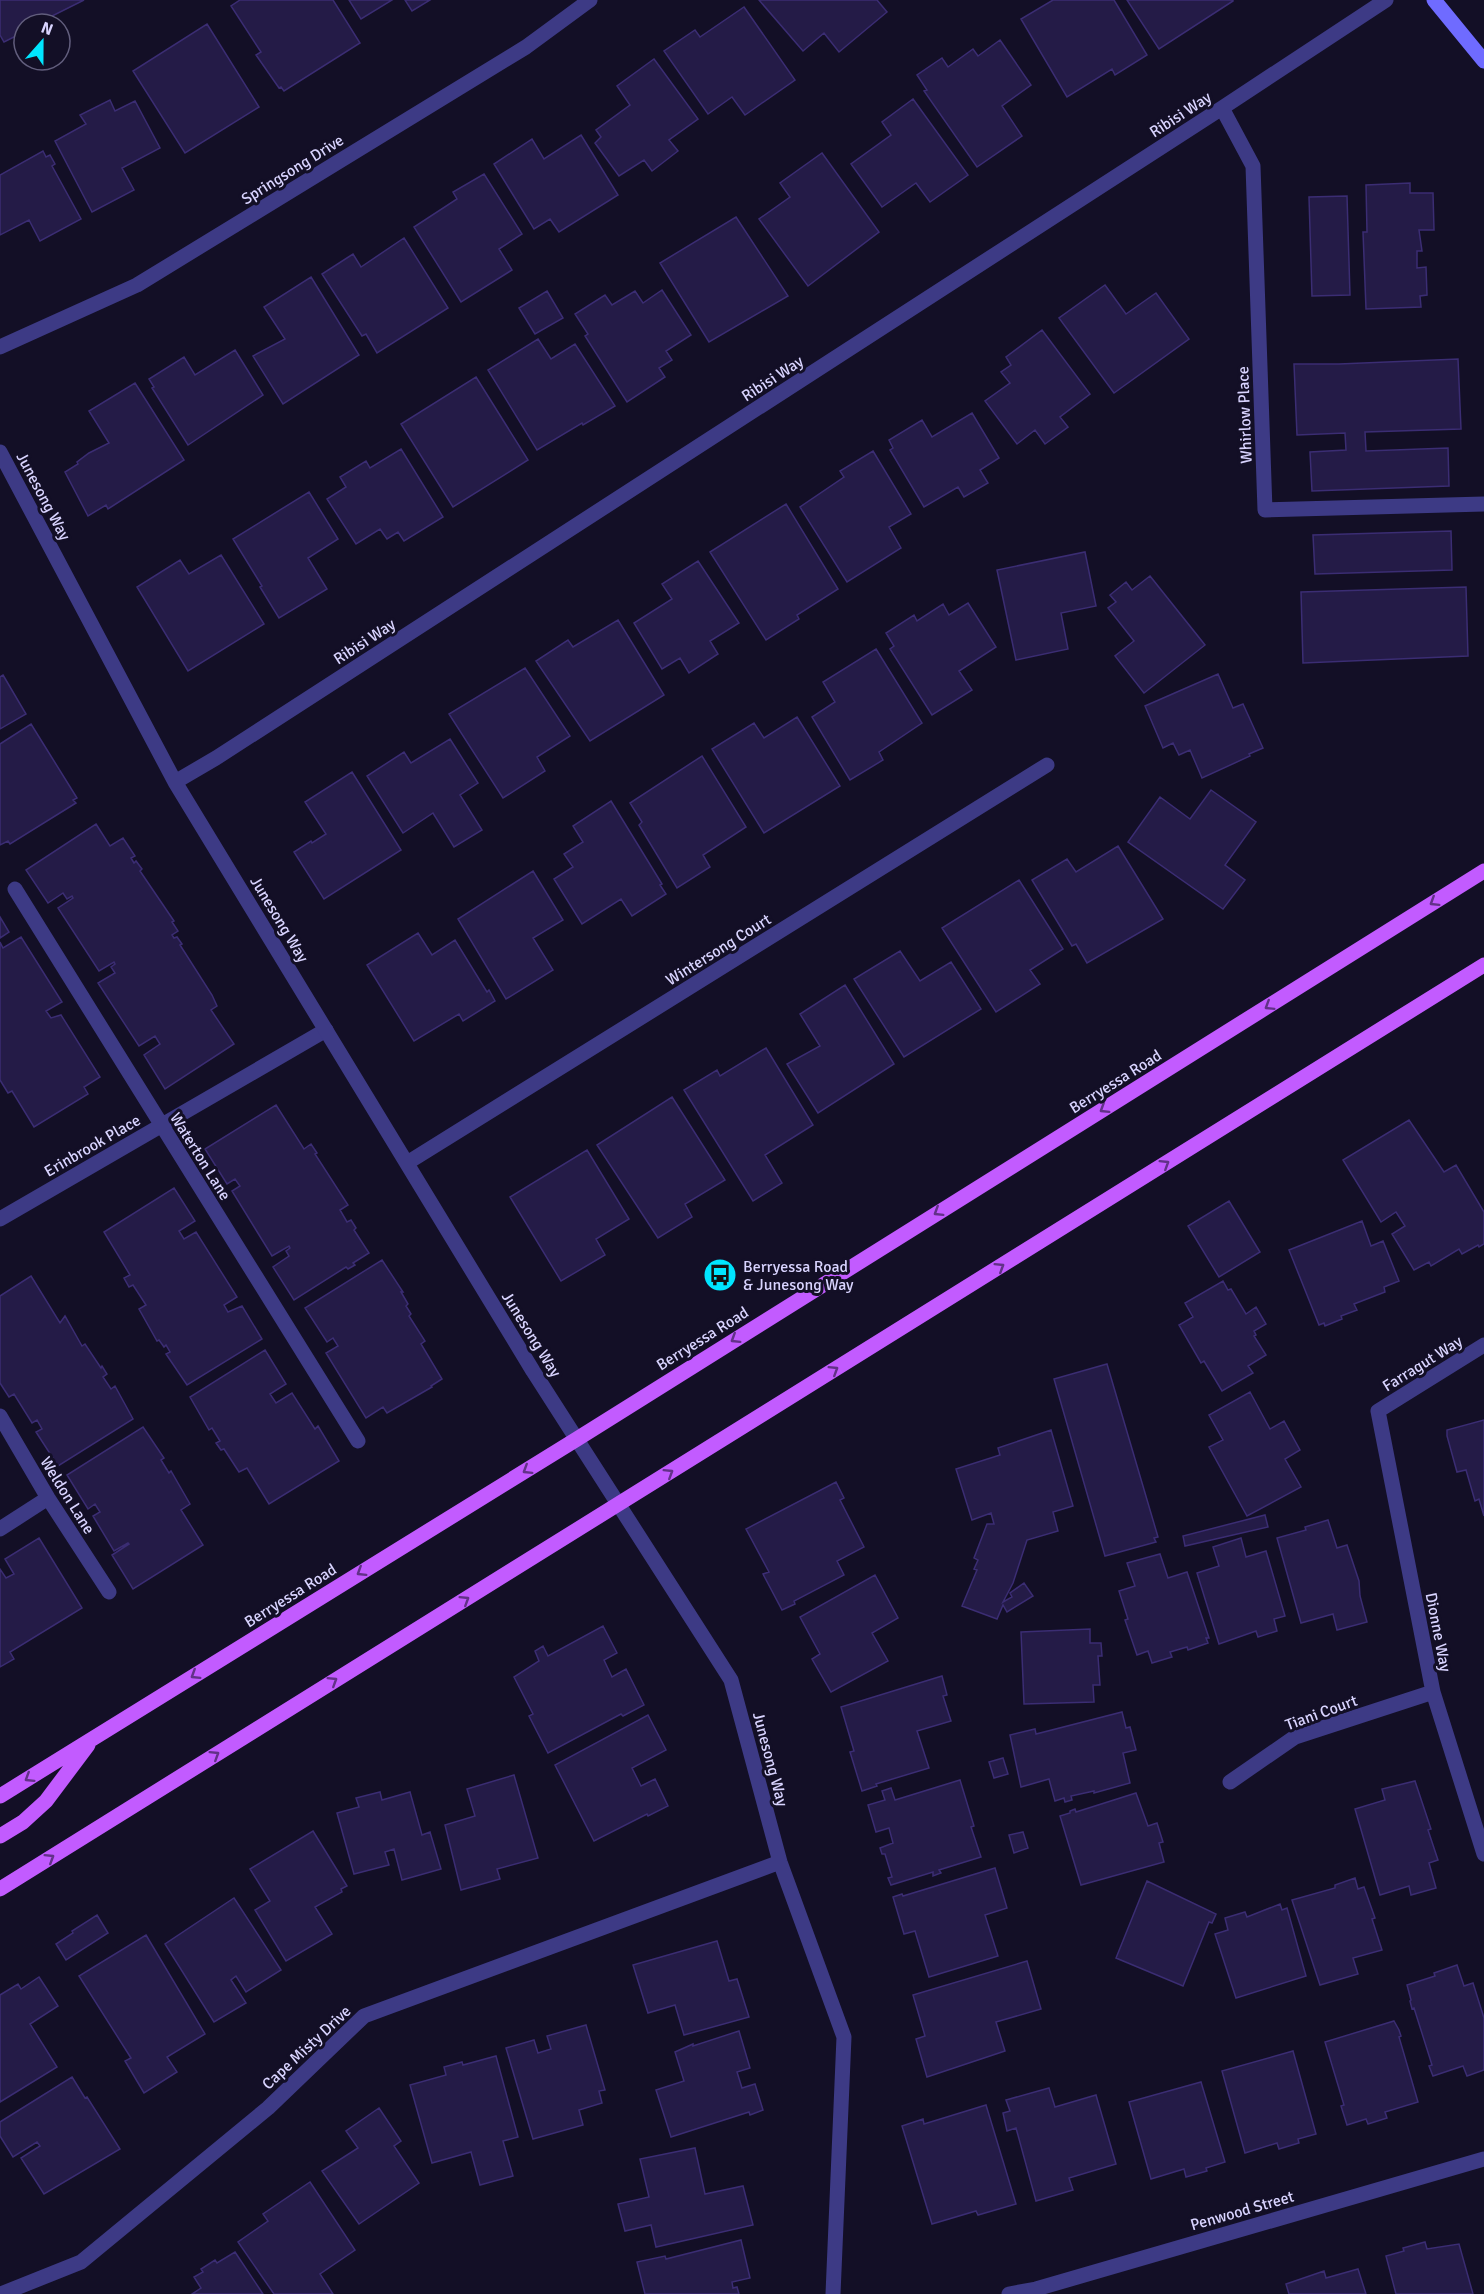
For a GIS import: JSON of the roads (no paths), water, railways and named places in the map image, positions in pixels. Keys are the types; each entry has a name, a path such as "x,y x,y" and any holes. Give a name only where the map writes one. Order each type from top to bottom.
{"main road":[{"name":"Berryessa Road","path":"0,1796 577,1439 1484,871"},
{"path":"0,1889 1484,965"},
{"path":"0,1836 46,1801 93,1738"}],"street":[{"name":"Springsong Drive","path":"0,347 137,285 526,47 590,0"},
{"name":"Ribisi Way","path":"175,782 256,732 1386,0"},
{"path":"1434,0 1484,61"},
{"name":"Whirlow Place","path":"1222,108 1253,166 1265,510 1484,504"},
{"name":"Junesong Way","path":"0,452 175,782 406,1163 577,1439 731,1680 780,1862 844,2037 833,2294"},
{"name":"Wintersong Court","path":"406,1163 1047,765"},
{"name":"Waterton Lane","path":"15,889 358,1441"},
{"name":"Erinbrook Place","path":"0,1219 326,1030"},
{"name":"Farragut Way","path":"1378,1411 1484,1345"},
{"name":"Dionne Way","path":"1378,1411 1433,1692 1484,1854"},
{"name":"Weldon Lane","path":"0,1416 48,1498 108,1592"},
{"path":"0,1529 48,1498"},
{"name":"Tiani Court","path":"1230,1782 1295,1737 1433,1692"},
{"name":"Cape Misty Drive","path":"1,2294 81,2262 268,2108 364,2016 780,1862"},
{"name":"Penwood Street","path":"1009,2294 1036,2289 1484,2159"}],"place":[{"name":"Berryessa Road & Junesong Way","path":"720,1275"}]}
